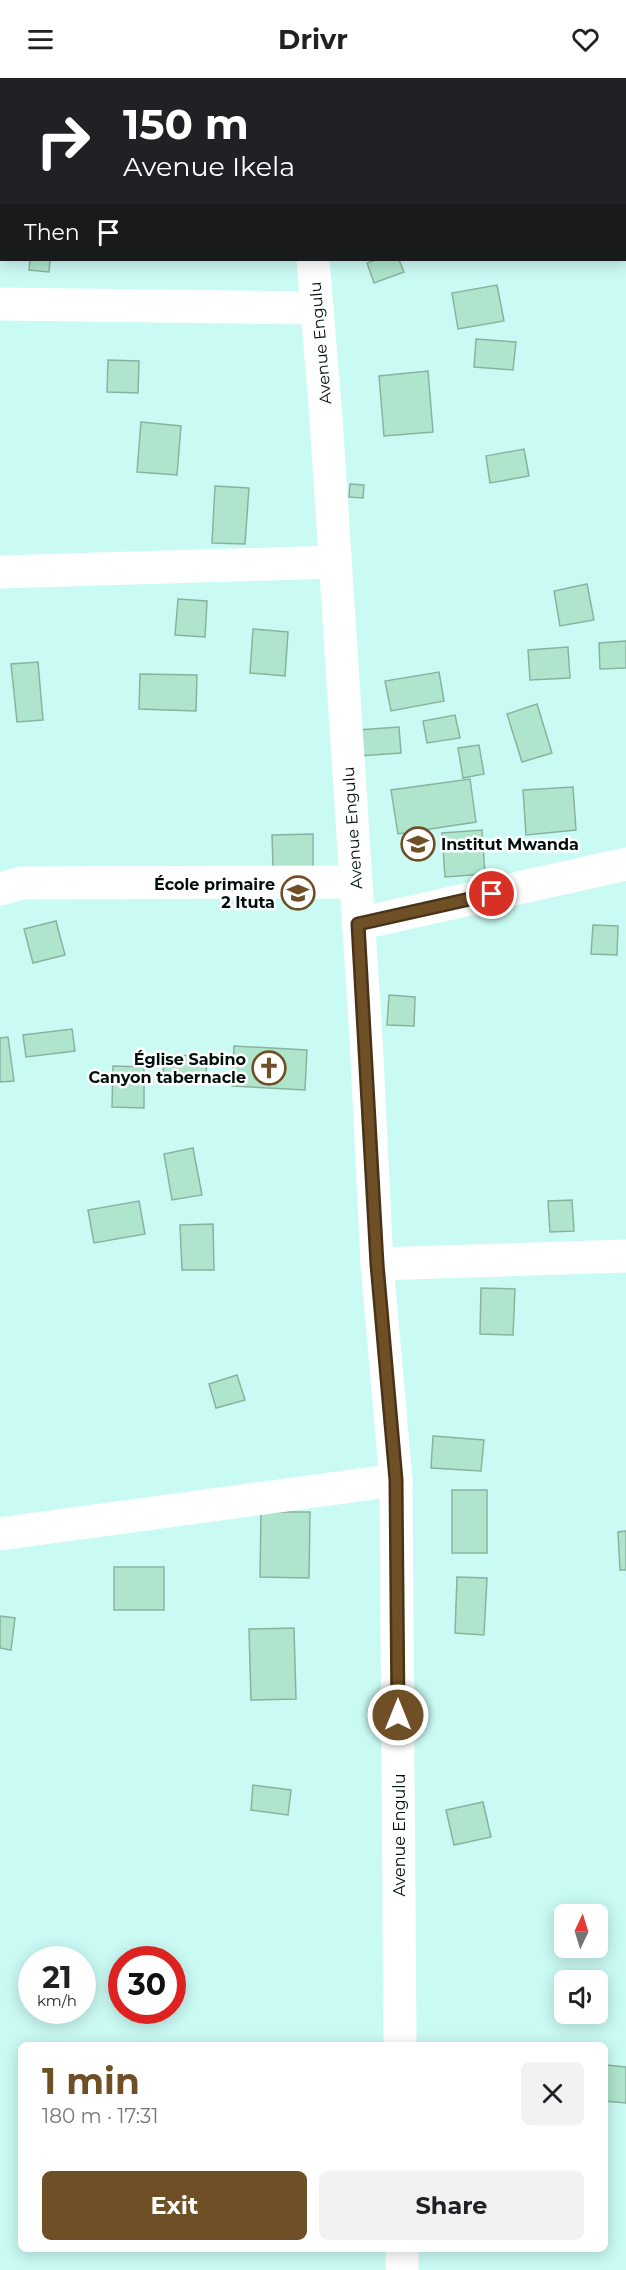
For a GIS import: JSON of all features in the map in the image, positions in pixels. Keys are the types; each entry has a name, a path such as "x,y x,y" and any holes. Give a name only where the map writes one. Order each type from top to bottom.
{"street":[{"name":"Avenue Engulu","path":"313,261 356,882 377,1264 396,1480 400,2042"},
{"path":"0,304 317,308"},
{"path":"0,572 335,562"},
{"path":"358,924 626,864"},
{"path":"0,889 22,883 356,882"},
{"path":"377,1264 626,1256"},
{"path":"0,1534 396,1480"},
{"path":"402,2252 402,2270"}],"building":[{"path":"30,261 50,261 49,272 29,270"},
{"path":"399,261 404,272 374,283 367,263"},
{"path":"497,285 504,321 458,329 452,293"},
{"path":"476,339 516,342 513,370 474,367"},
{"path":"108,360 139,361 138,393 107,392"},
{"path":"428,371 433,432 384,436 379,376"},
{"path":"141,422 181,426 177,475 137,472"},
{"path":"524,449 529,476 490,483 486,456"},
{"path":"350,484 364,485 363,498 349,497"},
{"path":"215,486 249,488 245,544 212,543"},
{"path":"587,584 594,620 560,626 554,591"},
{"path":"178,599 207,601 205,637 175,635"},
{"path":"253,629 288,632 285,676 250,673"},
{"path":"626,641 626,668 600,669 599,643"},
{"path":"568,647 570,678 530,680 528,650"},
{"path":"38,662 43,720 17,722 11,664"},
{"path":"439,672 444,701 391,711 385,681"},
{"path":"140,674 197,675 196,711 139,709"},
{"path":"537,704 552,753 522,762 507,714"},
{"path":"455,715 460,738 427,743 423,721"},
{"path":"399,727 401,753 359,756 357,730"},
{"path":"479,745 484,774 463,778 458,748"},
{"path":"470,779 476,822 398,834 391,790"},
{"path":"573,787 576,830 526,835 523,790"},
{"path":"482,830 485,874 445,877 442,833"},
{"path":"313,834 313,868 273,868 272,835"},
{"path":"56,921 65,955 33,963 24,929"},
{"path":"593,925 618,926 617,955 591,954"},
{"path":"389,995 415,997 414,1026 387,1025"},
{"path":"72,1029 75,1051 26,1057 23,1035"},
{"path":"8,1037 14,1081 0,1082 0,1038"},
{"name":"Église Sabino Canyon tabernacle","path":"234,1046 307,1050 305,1090 232,1086"},
{"path":"164,1055 207,1056 206,1079 163,1077"},
{"path":"113,1066 144,1067 144,1108 112,1107"},
{"path":"193,1148 202,1195 172,1200 164,1154"},
{"path":"572,1200 574,1231 550,1232 548,1201"},
{"path":"139,1201 145,1234 94,1243 88,1210"},
{"path":"213,1224 214,1270 182,1270 180,1225"},
{"path":"481,1288 515,1289 513,1335 480,1334"},
{"path":"237,1375 245,1400 216,1408 209,1384"},
{"path":"433,1436 484,1440 481,1471 431,1468"},
{"path":"452,1490 487,1490 487,1553 452,1553"},
{"path":"261,1512 310,1512 309,1578 260,1577"},
{"path":"626,1531 626,1570 620,1570 618,1532"},
{"path":"114,1567 164,1567 164,1610 114,1610"},
{"path":"457,1577 487,1578 484,1635 455,1633"},
{"path":"0,1616 15,1618 11,1650 0,1648"},
{"path":"294,1628 296,1699 251,1700 249,1629"},
{"path":"253,1785 291,1790 288,1815 251,1810"},
{"path":"483,1802 491,1837 454,1845 446,1810"},
{"path":"608,2065 626,2067 626,2103 608,2101"}],"place":[{"name":"Institut Mwanda","path":"418,844"},
{"name":"École primaire 2 Ituta","path":"298,893"},
{"name":"Église Sabino Canyon tabernacle","path":"269,1068"}],"route":[{"path":"398,1715 396,1480 377,1264 358,924 492,894"}]}
